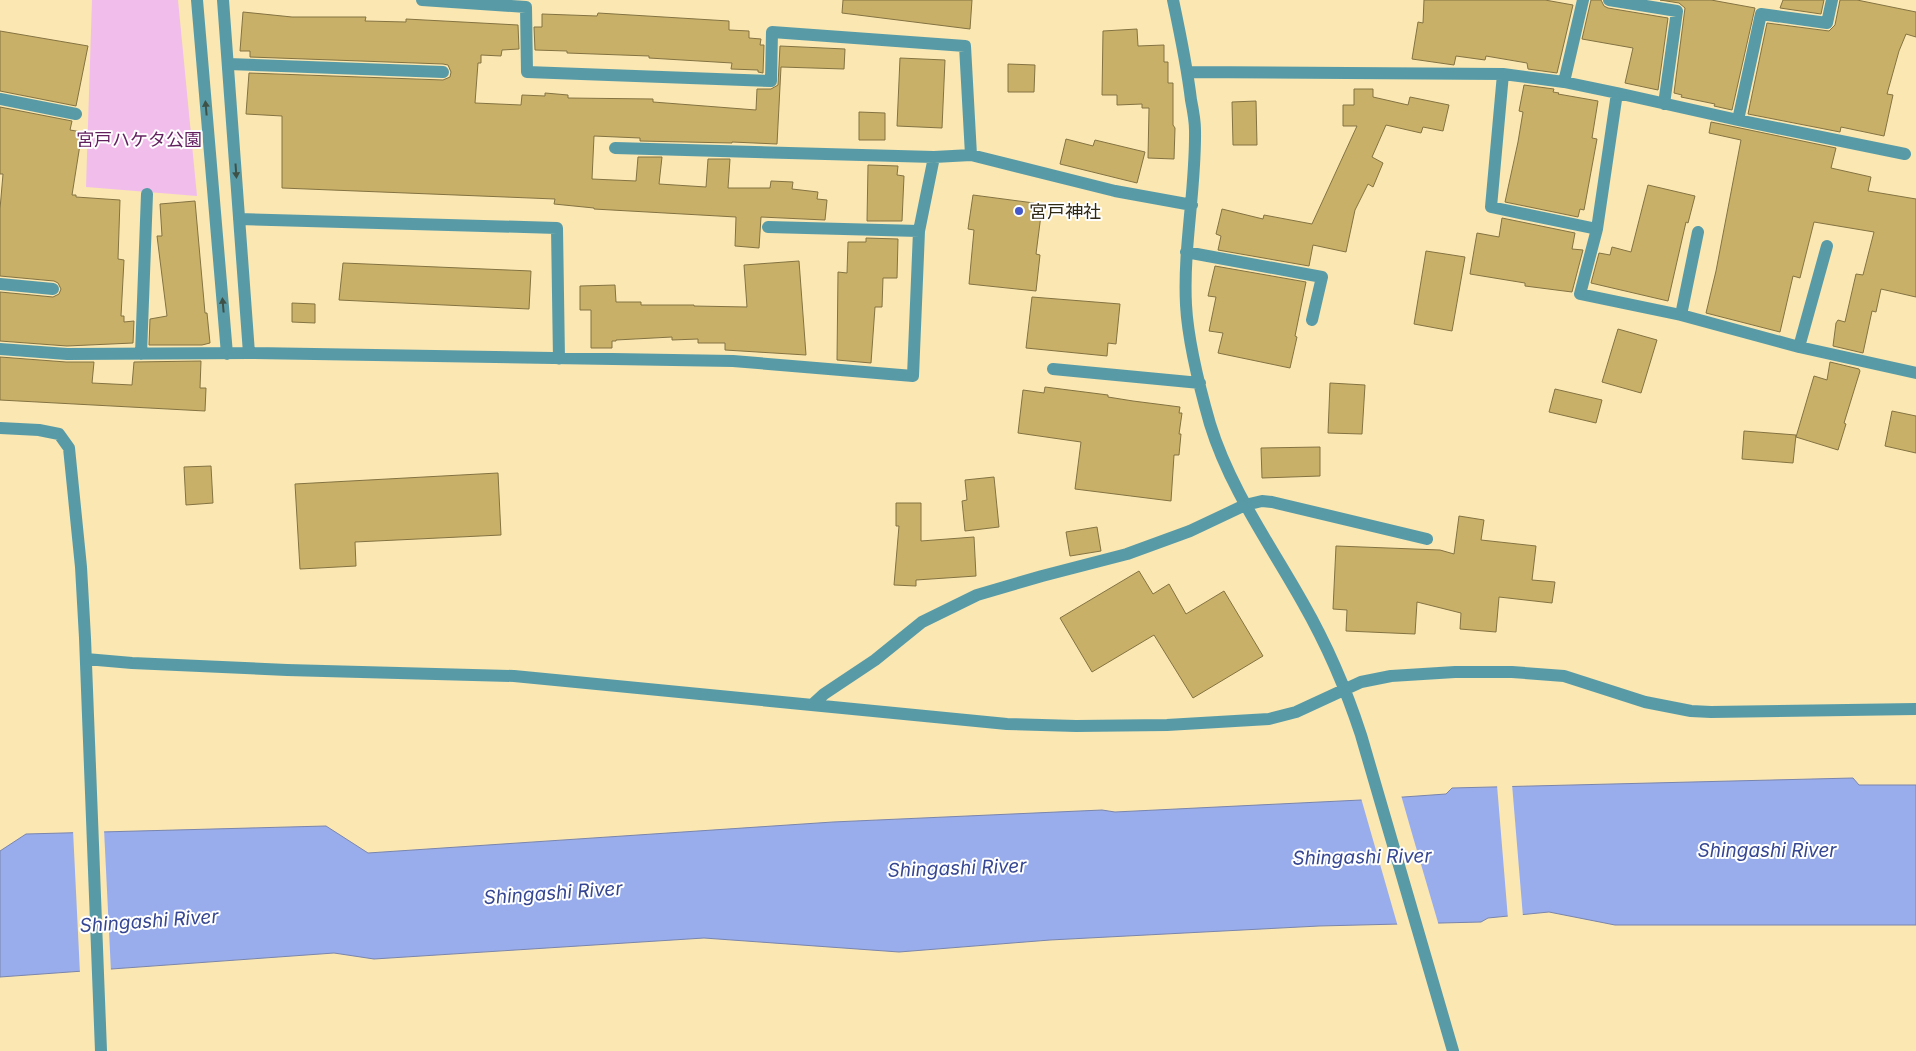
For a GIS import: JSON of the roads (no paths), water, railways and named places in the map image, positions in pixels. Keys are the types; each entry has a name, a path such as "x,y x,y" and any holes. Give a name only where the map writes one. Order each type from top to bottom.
{"street":[{"path":"197,0 227,354"},
{"path":"223,0 249,353"},
{"path":"422,0 526,6 527,72 771,82 772,32 965,46 971,155"},
{"path":"1173,0 1188,72 1196,129 1192,205 1186,252 1186,306 1200,384 1210,424 1245,505 1304,604 1346,690 1361,735 1453,1051"},
{"path":"1564,82 1583,0"},
{"path":"1609,0 1677,11 1664,104"},
{"path":"1738,120 1760,14 1827,22 1832,0"},
{"path":"228,64 443,72"},
{"path":"1188,72 1504,74 1564,82 1905,154"},
{"path":"1504,74 1491,207 1597,229"},
{"path":"1617,93 1597,229 1580,294 1681,315 1799,347 1916,373"},
{"path":"0,99 76,114"},
{"path":"615,148 934,157 971,155 1115,191 1192,205"},
{"path":"0,348 67,354 249,353 733,361 913,376 919,231 934,157"},
{"path":"141,354 147,194"},
{"path":"239,220 558,228 559,359"},
{"path":"768,227 919,231"},
{"path":"1681,315 1698,232"},
{"path":"1799,347 1827,246"},
{"path":"1186,252 1322,276 1312,320"},
{"path":"0,284 53,289"},
{"path":"1053,369 1200,384"},
{"path":"0,428 39,430 59,434 69,448 81,567 101,1051"},
{"path":"812,705 824,694 875,660 922,622 977,594 1127,554 1190,531 1245,505 1262,501 1272,502 1427,539"},
{"path":"86,665 132,663 287,670 514,676 1007,724 1076,726 1167,725 1269,719 1296,712 1362,682 1391,676 1455,672 1520,672 1564,676 1645,702 1691,711 1916,709"}],"water":[{"name":"Shingashi River","path":"1853,778 1859,785 1916,785 1916,925 1615,925 1549,912 1488,918 1481,922 1319,926 1050,940 899,952 704,938 374,959 334,953 0,977 0,851 26,834 326,826 368,853 833,822 1102,810 1115,812 1361,800 1446,794 1452,788"}],"place":[{"name":"宮戸神社","path":"1019,211"}],"park label":[{"name":"宮戸ハケタ公園","path":"139,139"}]}
